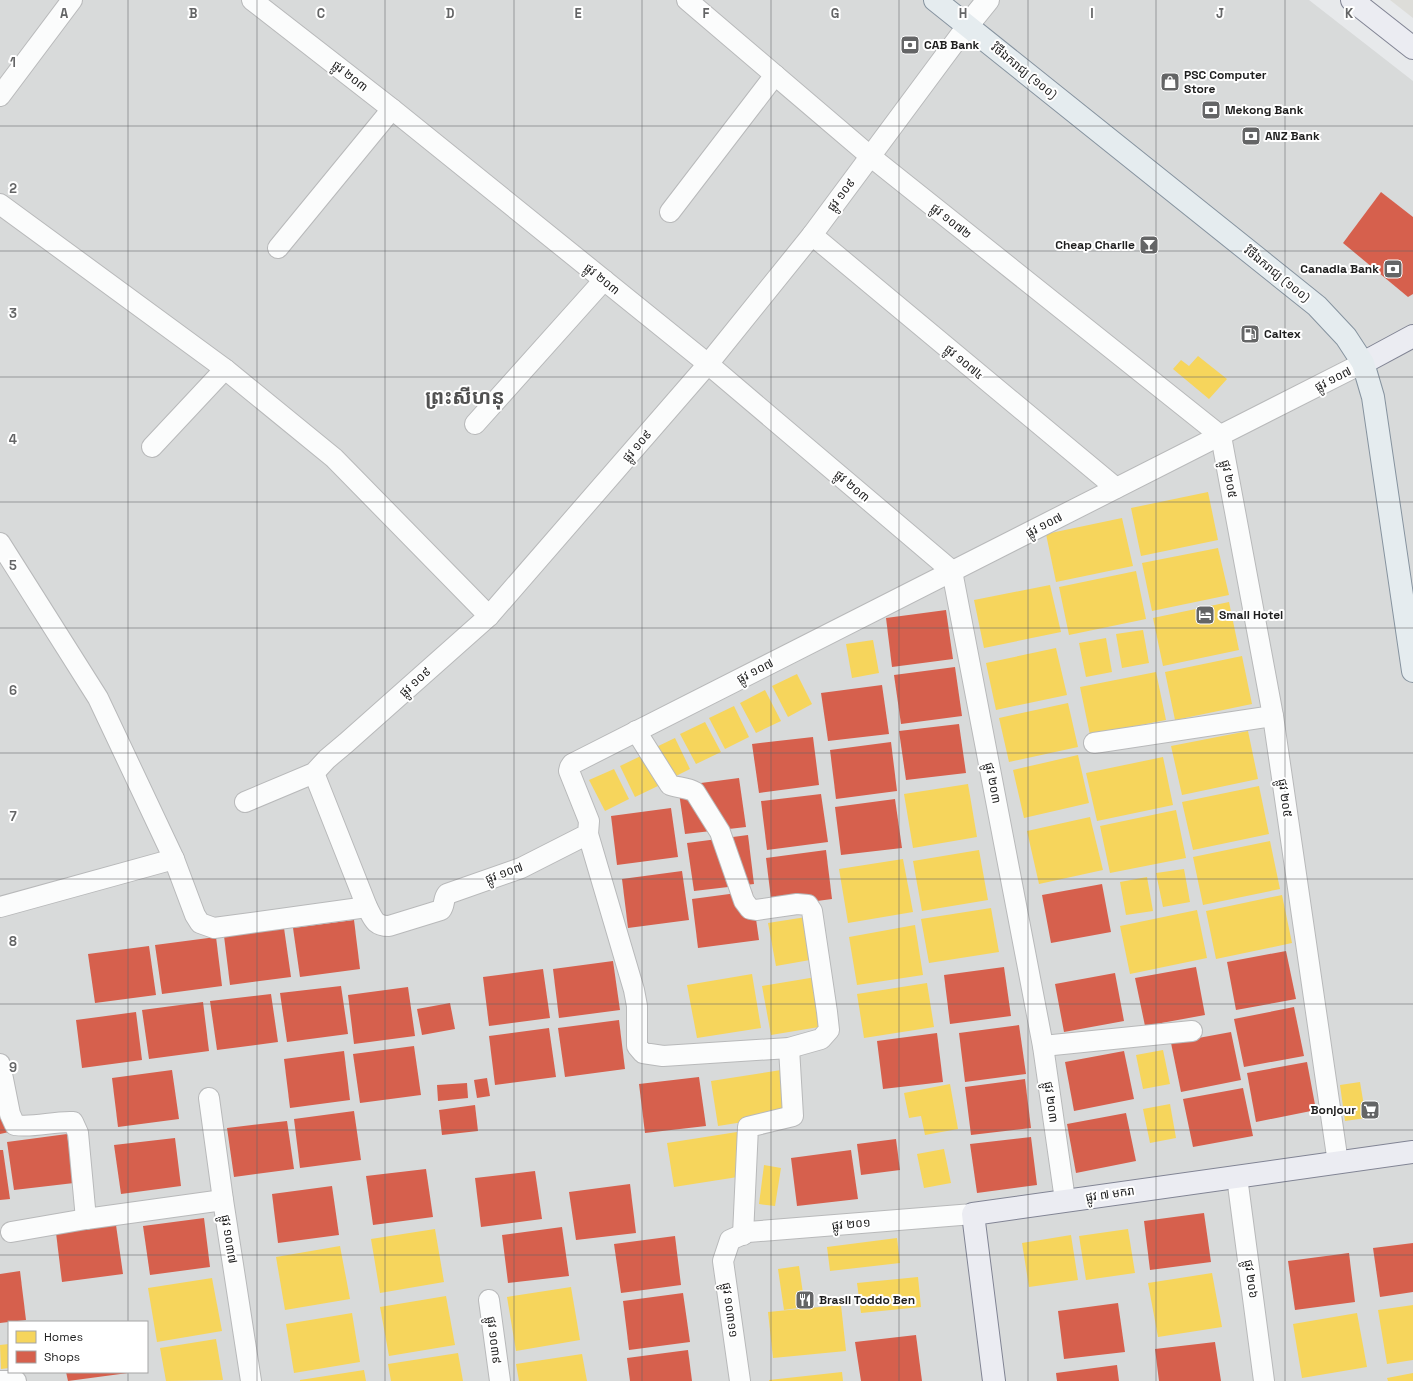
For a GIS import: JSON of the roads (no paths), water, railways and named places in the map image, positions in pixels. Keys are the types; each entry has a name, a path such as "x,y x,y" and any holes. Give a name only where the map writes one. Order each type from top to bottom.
{"main road":[{"name":"វិថីឯករាជ្យ (១០០)","path":"935,0 1317,306 1346,337 1364,363 1373,397 1413,671"},
{"path":"1352,0 1413,48"},
{"path":"1364,363 1413,336"},
{"name":"ផ្លូវ ៧ មករា","path":"973,1214 1413,1152"},
{"path":"973,1214 994,1381"}],"street":[{"path":"0,96 72,0"},
{"name":"ផ្លូវ ២០៣","path":"252,0 392,108 708,364 952,571 1043,1046 1065,1200"},
{"name":"ផ្លូវ ១០៧២","path":"687,0 870,156 1220,436"},
{"path":"967,26 988,0"},
{"name":"ផ្លូវ ១០៩","path":"245,802 314,773 326,759 489,616 708,364 812,235 967,26"},
{"path":"670,212 775,75"},
{"path":"278,248 392,108"},
{"path":"0,204 225,369 334,458 489,616"},
{"name":"ផ្លូវ ១០៧៤","path":"812,235 1116,488"},
{"path":"475,424 604,280"},
{"name":"ផ្លូវ ១០៧","path":"314,773 366,907 377,924 381,926 389,926 441,910 443,908 443,900 447,894 521,868 588,834 589,821 569,771 572,764 1364,363"},
{"path":"152,448 225,369"},
{"name":"ផ្លូវ ២០៥","path":"1220,436 1273,716 1338,1163"},
{"path":"0,543 98,698 174,859 195,915 200,923 214,928 366,907"},
{"path":"1094,743 1273,716"},
{"path":"588,834 634,990 637,1006 638,1046 643,1053 663,1056 789,1048 821,1039 829,1030 812,911 808,905 797,904 756,910 750,909 744,900 720,832 695,792 688,788 678,788 670,785 636,731"},
{"path":"0,907 174,859"},
{"path":"1043,1046 1192,1031"},
{"name":"ផ្លូវ ១០៣១១","path":"740,1381 723,1261 737,1237 748,1127 793,1116 789,1048"},
{"path":"0,1064 10,1114 14,1124 25,1126 73,1122 78,1133 86,1219"},
{"name":"ផ្លូវ ១០៣៧","path":"209,1098 250,1381"},
{"name":"ផ្លូវ ២០៦","path":"1237,1177 1264,1381"},
{"path":"11,1232 86,1219 223,1200"},
{"name":"ផ្លូវ ២០១","path":"737,1237 748,1232 973,1214"},
{"name":"ផ្លូវ ១០៣៩","path":"489,1300 500,1381"},
{"path":"0,1381 16,1381"}],"place":[{"name":"CAB Bank","path":"910,45"},
{"name":"PSC Computer Store","path":"1170,82"},
{"name":"Mekong Bank","path":"1211,110"},
{"name":"ANZ Bank","path":"1251,136"},
{"name":"Cheap Charlie","path":"1149,245"},
{"name":"Canadia Bank","path":"1393,269"},
{"name":"Caltex","path":"1250,334"},
{"name":"Small Hotel","path":"1205,615"},
{"name":"Bonjour","path":"1370,1110"},
{"name":"Brasil Toddo Ben","path":"805,1300"}],"district":[{"name":"ព្រះសីហនុ","path":"465,397"}]}
